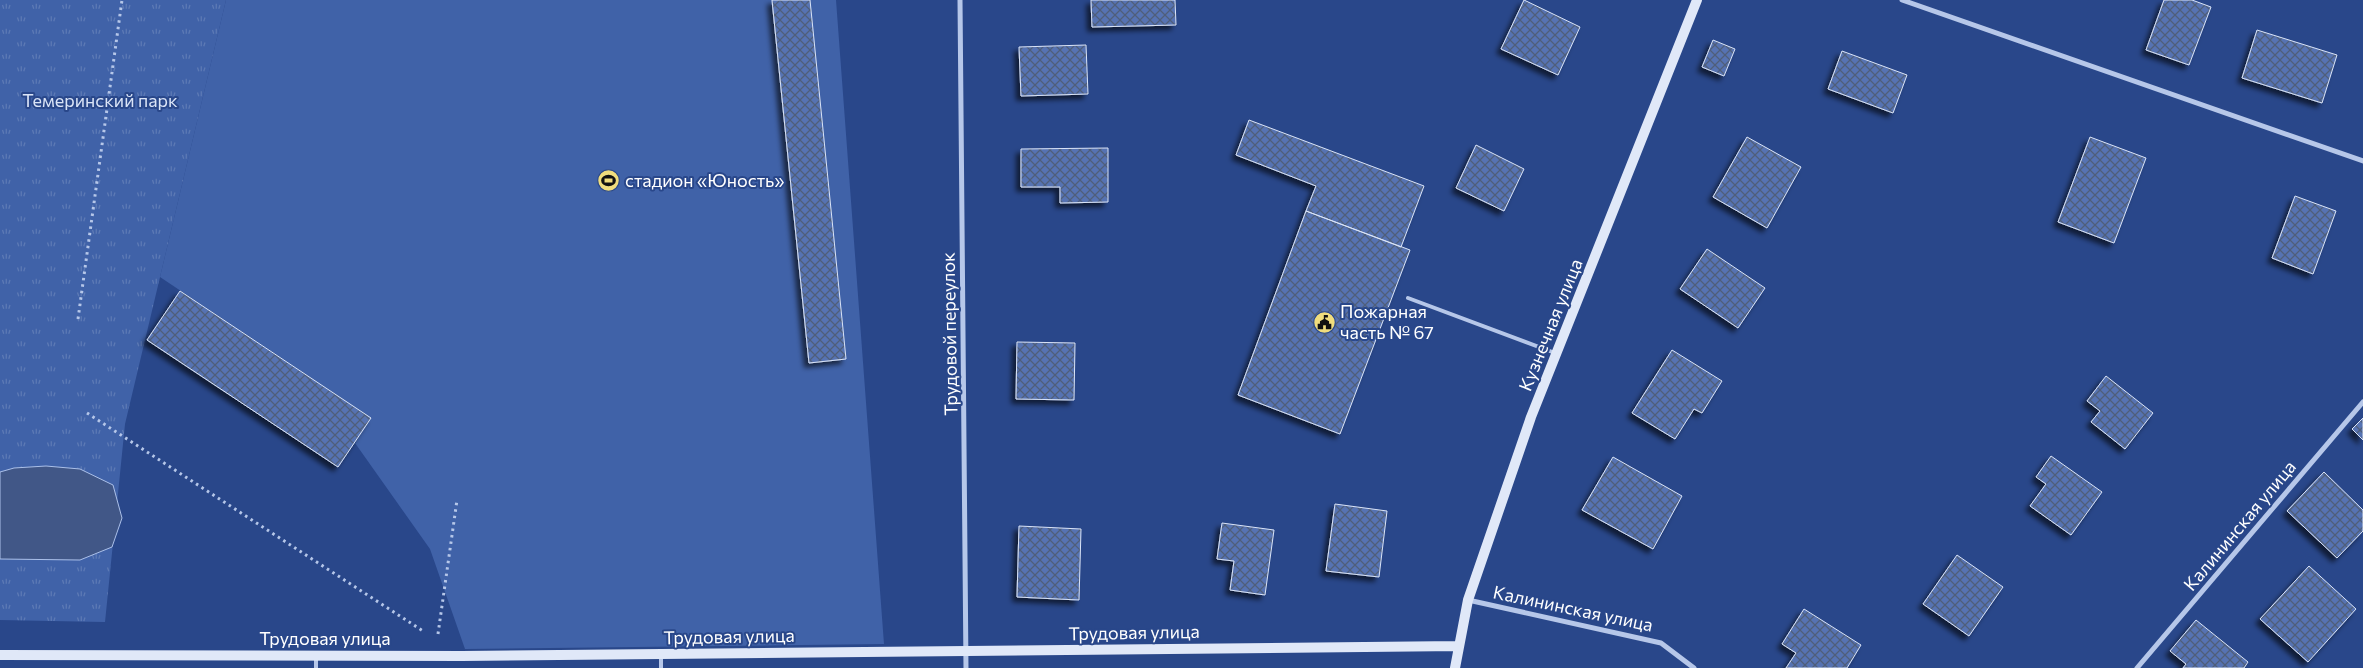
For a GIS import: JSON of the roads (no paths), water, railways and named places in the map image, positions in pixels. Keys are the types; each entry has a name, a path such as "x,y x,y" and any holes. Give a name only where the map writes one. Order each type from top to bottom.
{"street":[{"name":"Трудовой переулок","path":"960,0 966,668"},
{"name":"Кузнечная улица","path":"1455,668 1468,600 1531,416 1698,0"},
{"path":"1902,0 2363,161"},
{"name":"Калининская улица","path":"2138,668 2363,402"},
{"name":"Калининская улица","path":"1468,600 1661,643 1694,668"},
{"name":"Трудовая улица","path":"0,656 462,656 1459,646"}],"lane":[{"path":"1408,298 1557,354"},
{"path":"661,654 661,668"},
{"path":"316,656 316,668"}],"place":[{"name":"стадион «Юность»","path":"609,181"},
{"name":"Пожарная часть № 67","path":"1324,322"}],"park label":[{"name":"Темеринский парк","path":"100,101"}]}
